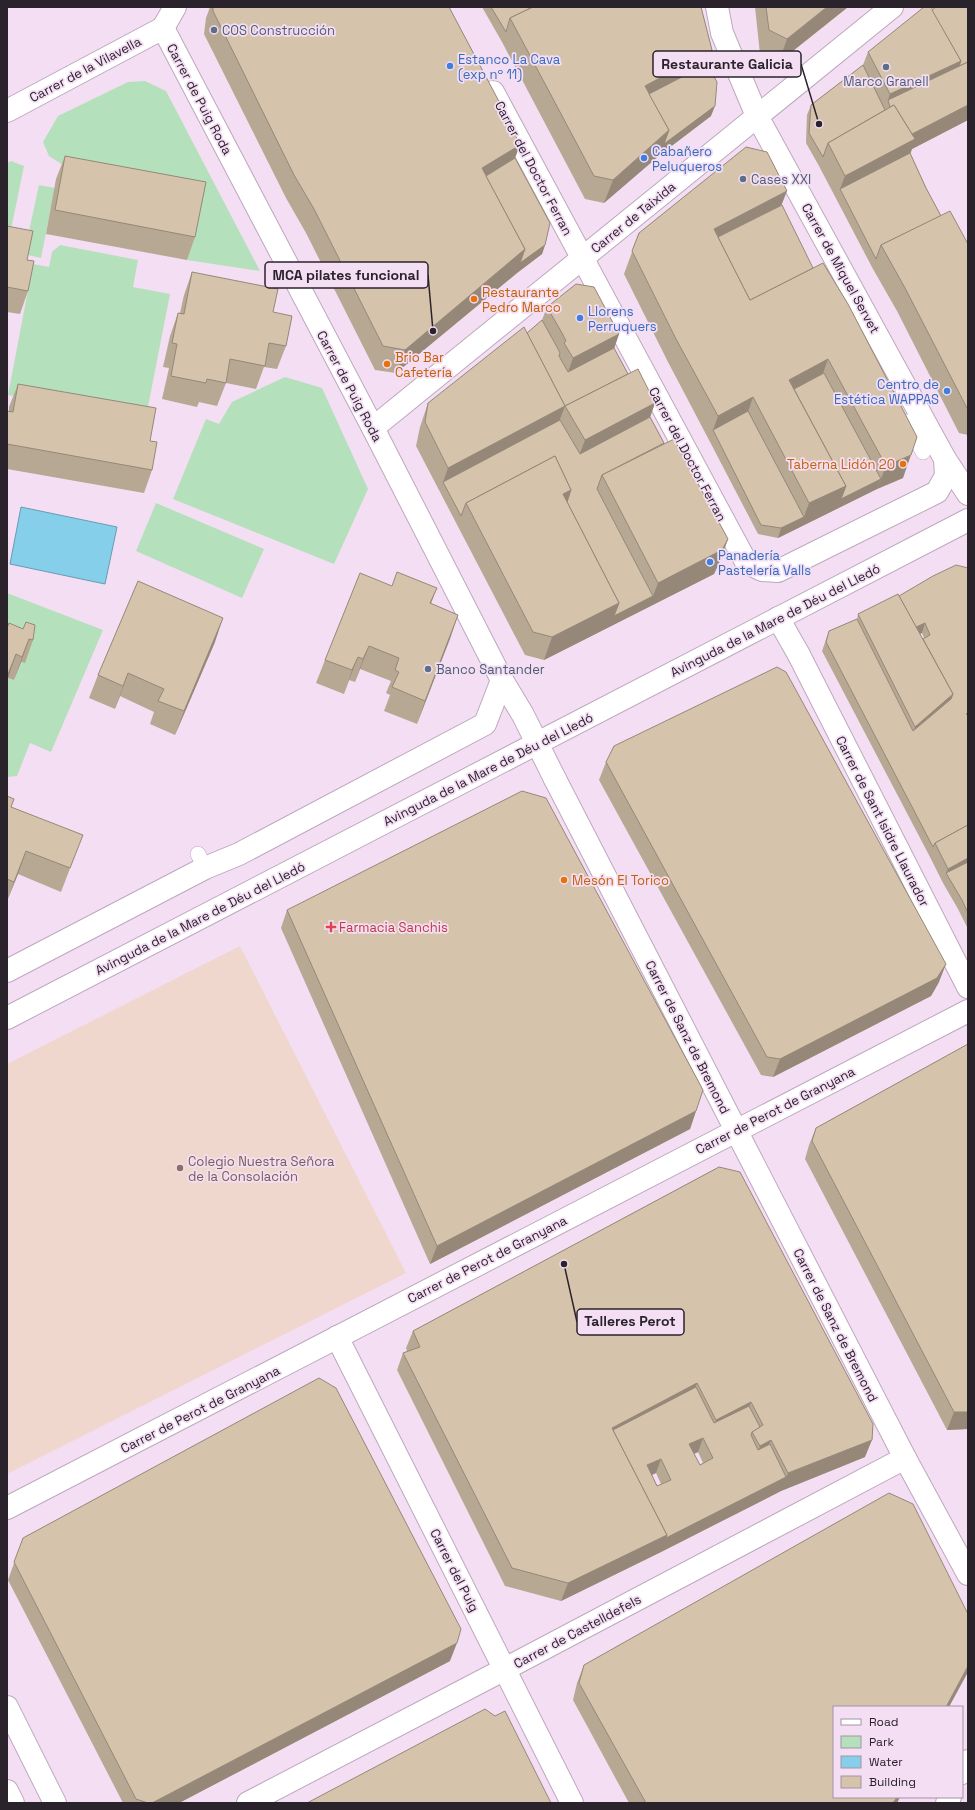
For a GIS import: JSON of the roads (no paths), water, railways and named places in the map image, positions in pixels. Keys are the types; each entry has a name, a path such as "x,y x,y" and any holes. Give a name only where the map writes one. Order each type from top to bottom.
{"street":[{"path":"163,28 175,7"},
{"name":"Carrer de Miquel Servet","path":"718,7 722,33 757,116 945,459"},
{"name":"Carrer de Taixida","path":"372,428 892,7"},
{"name":"Carrer de la Vilavella","path":"7,111 163,28"},
{"name":"Carrer de Puig Roda","path":"163,28 502,680 538,743"},
{"name":"Carrer del Doctor Ferran","path":"485,77 746,562 762,570 778,571 937,492 946,476 945,459"},
{"path":"945,459 968,494"},
{"name":"Avinguda de la Mare de Déu del Lledó","path":"7,1018 968,520"},
{"name":"Carrer de Sant Isidre Llaurador","path":"778,618 799,655 968,987"},
{"path":"7,971 202,861 239,854 485,724 502,680"},
{"name":"Carrer de Sanz de Bremond","path":"538,743 555,779 905,1458 968,1574"},
{"name":"Carrer de Perot de Granyana","path":"7,1508 968,1011"},
{"name":"Carrer del Puig","path":"337,1337 572,1803"},
{"name":"Carrer de Castelldefels","path":"248,1803 905,1458"},
{"path":"7,1707 54,1803"},
{"path":"963,1771 968,1761"},
{"path":"7,1791 13,1803"}],"lane":[{"path":"886,351 884,376 891,390"},
{"path":"902,411 923,452"}],"water":[{"path":"21,507 117,527 105,584 10,564"}],"place":[{"name":"COS Construcción","path":"214,30"},
{"name":"Estanco La Cava (exp nº 11)","path":"450,66"},
{"name":"Marco Granell","path":"886,67"},
{"name":"Restaurante Galicia","path":"819,124"},
{"name":"Cabañero Peluqueros","path":"644,158"},
{"name":"Cases XXI","path":"743,179"},
{"name":"Restaurante Pedro Marco","path":"474,299"},
{"name":"Llorens Perruquers","path":"580,318"},
{"name":"MCA pilates funcional","path":"433,331"},
{"name":"Brio Bar Cafetería","path":"387,364"},
{"name":"Centro de Estética WAPPAS","path":"947,391"},
{"name":"Taberna Lidón 20","path":"903,464"},
{"name":"Panadería Pastelería Valls","path":"710,562"},
{"name":"Banco Santander","path":"428,669"},
{"name":"Mesón El Torico","path":"564,880"},
{"name":"Farmacia Sanchis","path":"331,927"},
{"name":"Colegio Nuestra Señora de la Consolación","path":"180,1168"},
{"name":"Talleres Perot","path":"564,1264"}]}
